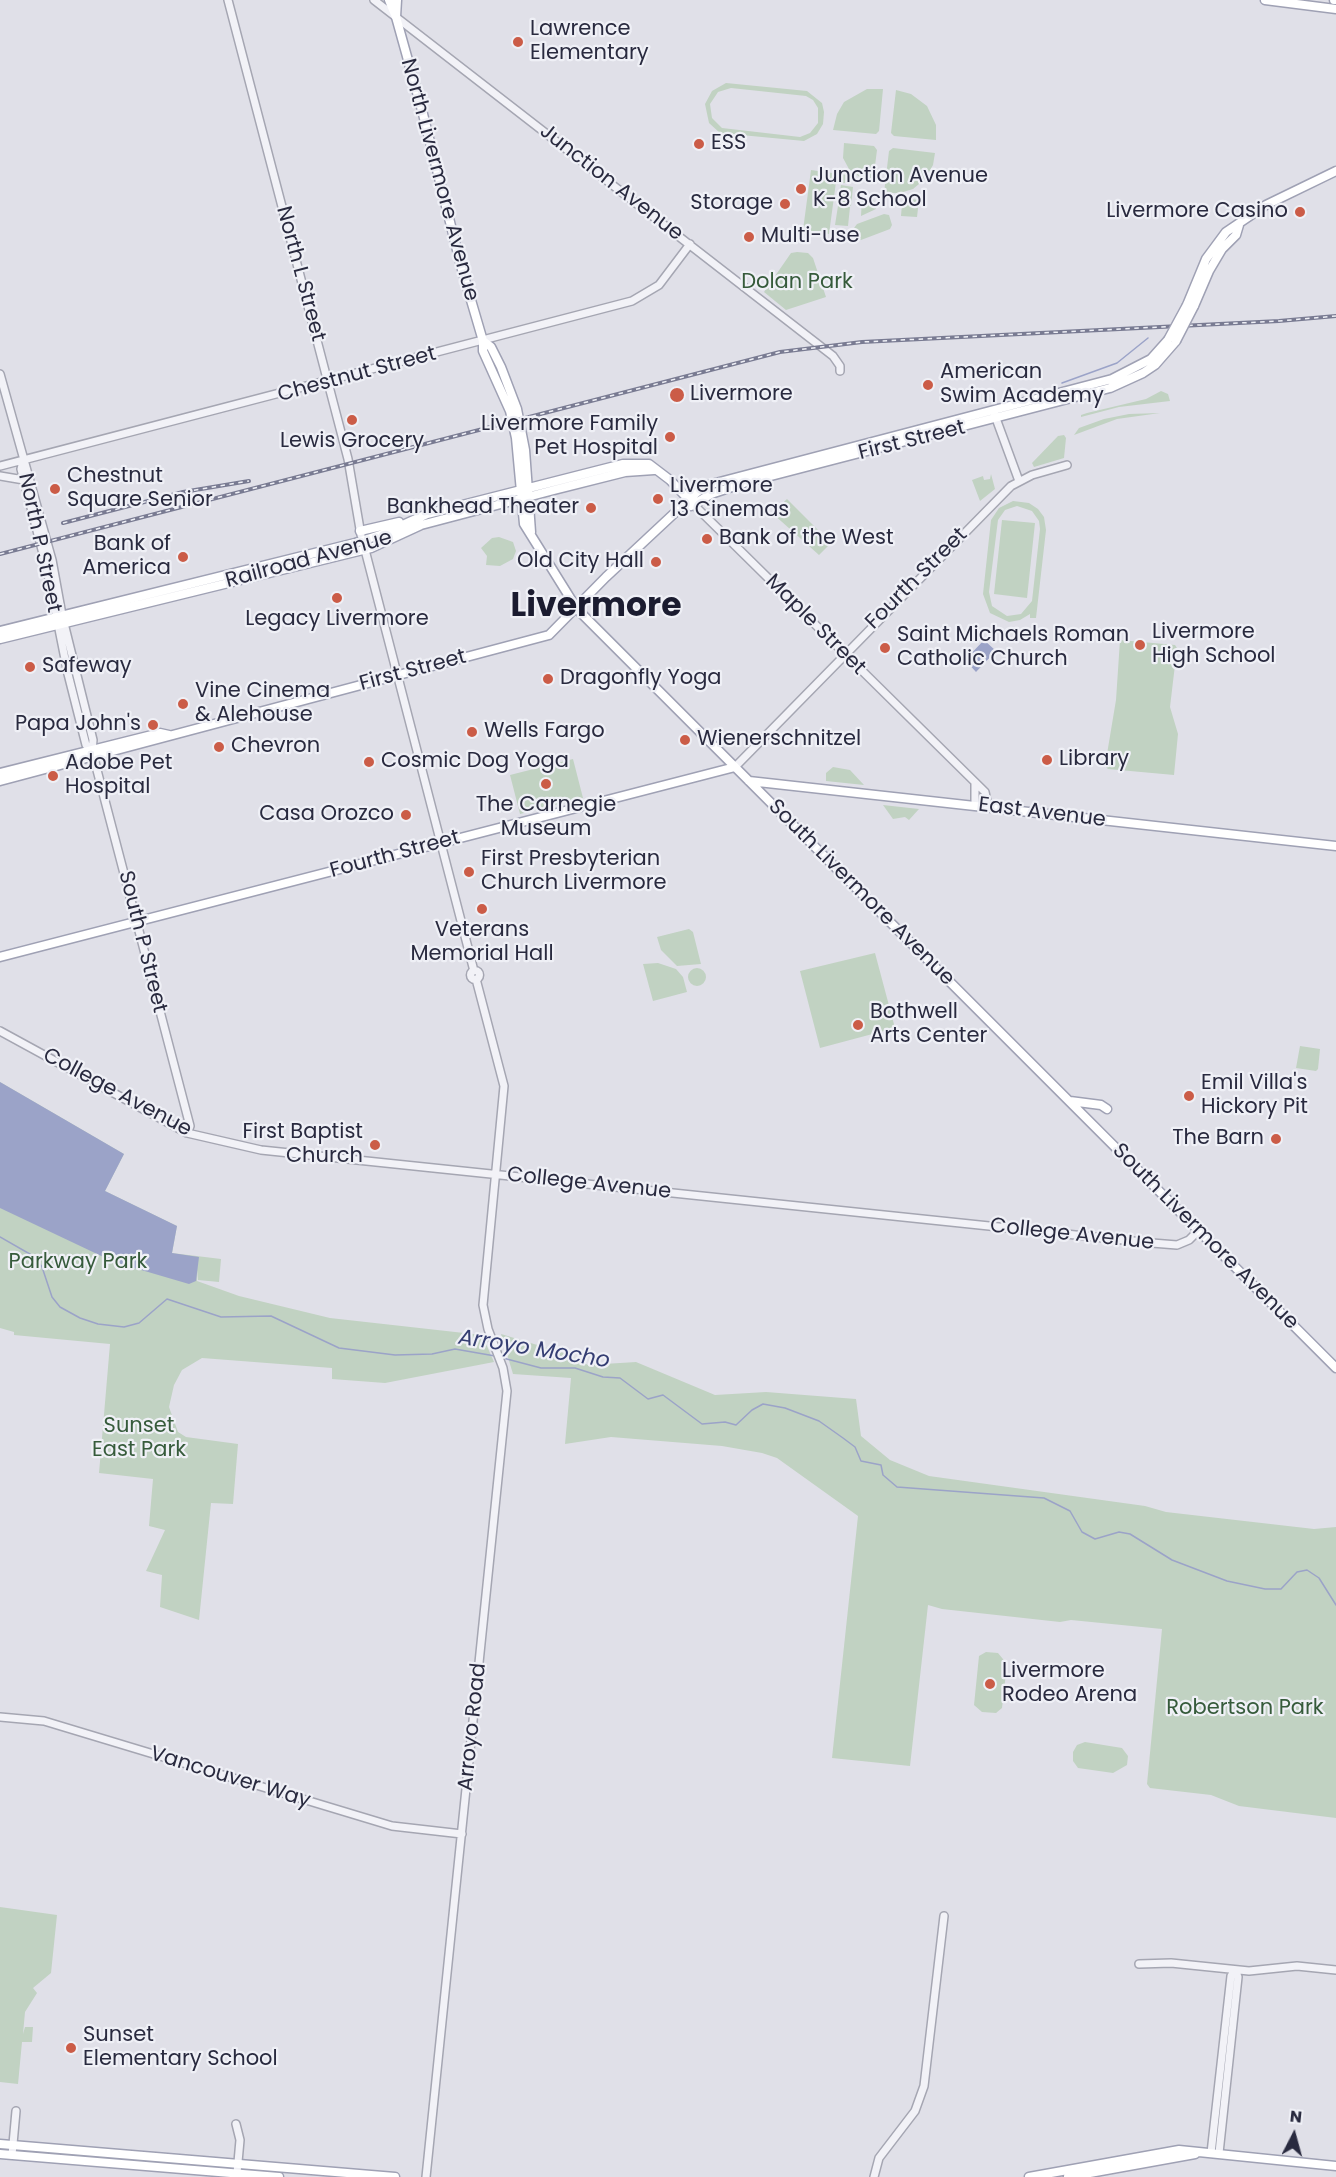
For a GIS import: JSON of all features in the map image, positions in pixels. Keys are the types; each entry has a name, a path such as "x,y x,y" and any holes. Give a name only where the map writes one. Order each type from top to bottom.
{"main road":[{"name":"North Livermore Avenue","path":"389,0 396,17 483,341 491,347 501,367 517,410 524,443 524,493"},
{"name":"North Livermore Avenue","path":"396,17 398,0"},
{"path":"1265,0 1336,9"},
{"name":"First Street","path":"0,781 160,733 169,735 549,635 603,583 606,577 708,485 995,415 1123,375 1151,359 1172,340 1190,305 1215,244 1226,232 1266,205 1336,171"},
{"name":"Railroad Avenue","path":"362,540 386,543 421,525 632,462 649,464 654,470"},
{"name":"Maple Street","path":"654,470 670,480 691,502"},
{"name":"Railroad Avenue","path":"0,639 59,620 362,540 414,518 524,493"},
{"name":"South Livermore Avenue","path":"524,493 531,532 539,550 577,609 1336,1368"},
{"name":"Railroad Avenue","path":"0,631 59,620"},
{"name":"First Street","path":"0,773 93,754"},
{"name":"Fourth Street","path":"0,957 735,767"},
{"name":"East Avenue","path":"749,781 1336,846"},
{"path":"1069,1101 1101,1105 1107,1109"},
{"path":"0,2144 237,2168 279,2177"},
{"path":"1029,2177 1164,2152 1195,2150 1336,2166"},
{"path":"1068,2177 1212,2153"},
{"path":"0,2154 395,2177"}],"street":[{"name":"North L Street","path":"228,0 349,463 362,540 474,971"},
{"name":"Junction Avenue","path":"374,0 833,356 840,366 840,371"},
{"name":"Chestnut Street","path":"0,466 632,301 659,285 690,244"},
{"name":"North P Street","path":"0,374 52,560 59,620"},
{"path":"995,415 1019,481"},
{"name":"North P Street","path":"23,461 21,469 59,620"},
{"name":"Fourth Street","path":"735,767 1011,486 1019,481 1066,465"},
{"path":"0,476 24,480"},
{"name":"Maple Street","path":"691,502 986,792 988,806"},
{"name":"South P Street","path":"59,620 93,740 93,754 190,1126 187,1133"},
{"path":"975,783 975,805"},
{"name":"Arroyo Road","path":"426,2177 507,1383 491,1339 483,1305 504,1086 476,979 470,976 474,971"},
{"name":"College Avenue","path":"0,1031 187,1133 261,1150 1177,1245 1189,1240 1199,1230"},
{"name":"Vancouver Way","path":"0,1717 44,1721 392,1826 462,1834"},
{"path":"874,2177 879,2158 915,2111 924,2086 944,1916"},
{"path":"1139,1964 1172,1963 1235,1971 1264,1971 1297,1966 1336,1970"},
{"path":"1212,2153 1238,1977 1235,1971"},
{"path":"12,2155 16,2111"},
{"path":"236,2124 240,2140 237,2168"}],"green space":[{"path":"726,83 807,91 822,103 823,124 817,134 804,141 720,133 709,123 705,104 712,91","holes":["731,88 806,96 813,100 818,108 818,123 810,133 800,137 722,128 712,118 710,104 718,92"]},
{"path":"867,89 883,89 879,131 876,134 833,130 837,114 844,102"},
{"path":"896,90 911,94 927,106 936,125 936,140 894,136 891,133"},
{"path":"844,143 874,146 877,150 873,181 861,178 849,169 843,158"},
{"path":"893,148 935,153 933,165 925,179 913,189 900,193 884,193 889,151"},
{"path":"811,170 847,175 845,183 836,182 829,234 803,230"},
{"path":"841,185 853,187 851,206 838,204"},
{"path":"868,197 874,200 876,209 861,216 862,198"},
{"path":"910,199 919,200 917,217 901,216 902,204"},
{"path":"838,206 850,207 848,226 835,225"},
{"path":"884,214 889,215 892,225 890,229 861,240 858,238 854,228 857,224"},
{"name":"Dolan Park","path":"791,253 808,253 813,258 826,297 786,310 764,292"},
{"path":"1161,391 1168,394 1170,401 1119,407 1081,417 1087,413 1146,399"},
{"path":"1160,413 1117,419 1074,435 1079,428 1104,419 1129,414"},
{"path":"1064,435 1066,438 1064,458 1034,467 1032,463 1058,436"},
{"path":"991,474 995,489 980,501 972,480 983,476 984,480 990,479"},
{"path":"787,499 831,543 819,555 772,513"},
{"path":"1013,501 1029,503 1044,517 1046,530 1036,618 1030,618 1030,614 1020,620 1009,622 990,613 983,594 991,520 999,508","holes":["1017,506 1032,511 1039,521 1040,529 1032,601 1021,614 1007,616 992,606 989,592 998,520 1005,510"]},
{"path":"1002,520 1035,523 1027,598 994,594"},
{"path":"499,537 513,542 516,551 513,559 500,566 486,565 487,556 481,548 492,538"},
{"path":"1120,640 1175,645 1177,648 1170,707 1178,734 1174,775 1108,769 1105,766 1116,700"},
{"path":"573,759 583,798 520,814 510,775"},
{"path":"833,767 850,770 864,785 826,781 826,773"},
{"path":"883,805 919,809 909,820 905,817 893,819"},
{"path":"689,929 693,932 701,964 677,966 661,950 657,937"},
{"path":"875,953 895,1028 820,1048 800,971"},
{"path":"658,963 676,969 683,977 687,992 653,1001 643,964"},
{"path":"693,968 701,968 706,973 704,984 693,986 688,981 688,973"},
{"path":"1300,1046 1320,1049 1316,1071 1296,1068"},
{"name":"Parkway Park","path":"0,1082 124,1154 105,1191 177,1226 172,1253 221,1259 219,1282 198,1280 198,1270 197,1281 239,1296 330,1318 482,1335 494,1362 385,1383 332,1379 332,1368 202,1358 182,1370 174,1385 169,1407 178,1432 186,1437 238,1444 233,1504 211,1503 199,1620 160,1607 162,1575 146,1571 165,1530 149,1526 153,1479 99,1473 110,1344 14,1335 14,1332 0,1328"},
{"name":"Robertson Park","path":"501,1334 567,1354 588,1365 636,1362 715,1395 766,1392 856,1399 861,1436 890,1460 929,1476 1145,1506 1166,1512 1314,1529 1336,1527 1336,1818 1239,1806 1211,1795 1150,1788 1147,1784 1162,1629 1071,1620 1060,1622 942,1609 928,1605 910,1766 832,1758 858,1516 777,1458 762,1453 722,1446 611,1437 565,1444 571,1378 513,1374"},
{"name":"Livermore Rodeo Arena","path":"986,1652 998,1653 1007,1664 1002,1708 996,1713 982,1712 974,1705 979,1656"},
{"path":"1085,1742 1122,1748 1128,1756 1127,1765 1113,1773 1078,1768 1073,1761 1073,1752 1077,1745"},
{"path":"0,1907 57,1915 51,1973 33,1988 37,1993 25,2012 23,2034 25,2027 33,2027 32,2042 22,2042 18,2084 0,2082"}],"water":[{"path":"984,640 996,651 976,672 965,660"},
{"path":"0,1082 124,1154 105,1191 177,1226 172,1253 199,1257 196,1281 189,1284 114,1262 0,1208"}],"waterway":[{"path":"1062,383 1117,363 1148,338"},
{"name":"Arroyo Mocho","path":"0,1237 35,1257 42,1267 52,1297 60,1307 80,1318 98,1324 124,1327 139,1323 167,1299 221,1317 271,1316 339,1348 395,1355 432,1354 455,1349 495,1356"},
{"name":"Arroyo Mocho","path":"503,1358 541,1368 575,1368 603,1377 620,1378 648,1399 663,1395 702,1424 725,1422 736,1425 752,1410 763,1404 785,1408 819,1421 855,1447 861,1461 881,1465 883,1475 897,1487 1044,1498 1070,1511 1082,1532 1095,1539 1119,1532 1130,1534 1172,1560 1227,1581 1265,1589 1281,1589 1297,1572 1307,1570 1319,1578 1336,1605"}],"railway":[{"path":"0,554 780,352 862,342 1279,321 1336,316"},
{"path":"63,523 183,492 249,481"}],"place":[{"name":"Lawrence Elementary","path":"518,42"},
{"name":"ESS","path":"699,144"},
{"name":"Junction Avenue K-8 School","path":"801,189"},
{"name":"Storage","path":"785,204"},
{"name":"Livermore Casino","path":"1300,212"},
{"name":"Multi-use","path":"749,237"},
{"name":"American Swim Academy","path":"928,385"},
{"name":"Livermore","path":"677,395"},
{"name":"Lewis Grocery","path":"352,420"},
{"name":"Livermore Family Pet Hospital","path":"670,437"},
{"name":"Chestnut Square Senior","path":"55,489"},
{"name":"Livermore 13 Cinemas","path":"658,499"},
{"name":"Bankhead Theater","path":"591,508"},
{"name":"Bank of the West","path":"707,539"},
{"name":"Bank of America","path":"183,557"},
{"name":"Old City Hall","path":"656,562"},
{"name":"Legacy Livermore","path":"337,598"},
{"name":"Livermore High School","path":"1140,645"},
{"name":"Saint Michaels Roman Catholic Church","path":"885,648"},
{"name":"Safeway","path":"30,667"},
{"name":"Dragonfly Yoga","path":"548,679"},
{"name":"Vine Cinema & Alehouse","path":"183,704"},
{"name":"Papa John's","path":"153,725"},
{"name":"Wells Fargo","path":"472,732"},
{"name":"Wienerschnitzel","path":"685,740"},
{"name":"Chevron","path":"219,747"},
{"name":"Library","path":"1047,760"},
{"name":"Cosmic Dog Yoga","path":"369,762"},
{"name":"Adobe Pet Hospital","path":"53,776"},
{"name":"The Carnegie Museum","path":"546,784"},
{"name":"Casa Orozco","path":"406,815"},
{"name":"First Presbyterian Church Livermore","path":"469,872"},
{"name":"Veterans Memorial Hall","path":"482,909"},
{"name":"Bothwell Arts Center","path":"858,1025"},
{"name":"Emil Villa's Hickory Pit","path":"1189,1096"},
{"name":"The Barn","path":"1276,1139"},
{"name":"First Baptist Church","path":"375,1145"},
{"name":"Livermore Rodeo Arena","path":"990,1684"},
{"name":"Sunset Elementary School","path":"71,2048"}],"district":[{"name":"Livermore","path":"596,608"}],"park label":[{"name":"Sunset East Park","path":"139,1439"}]}
